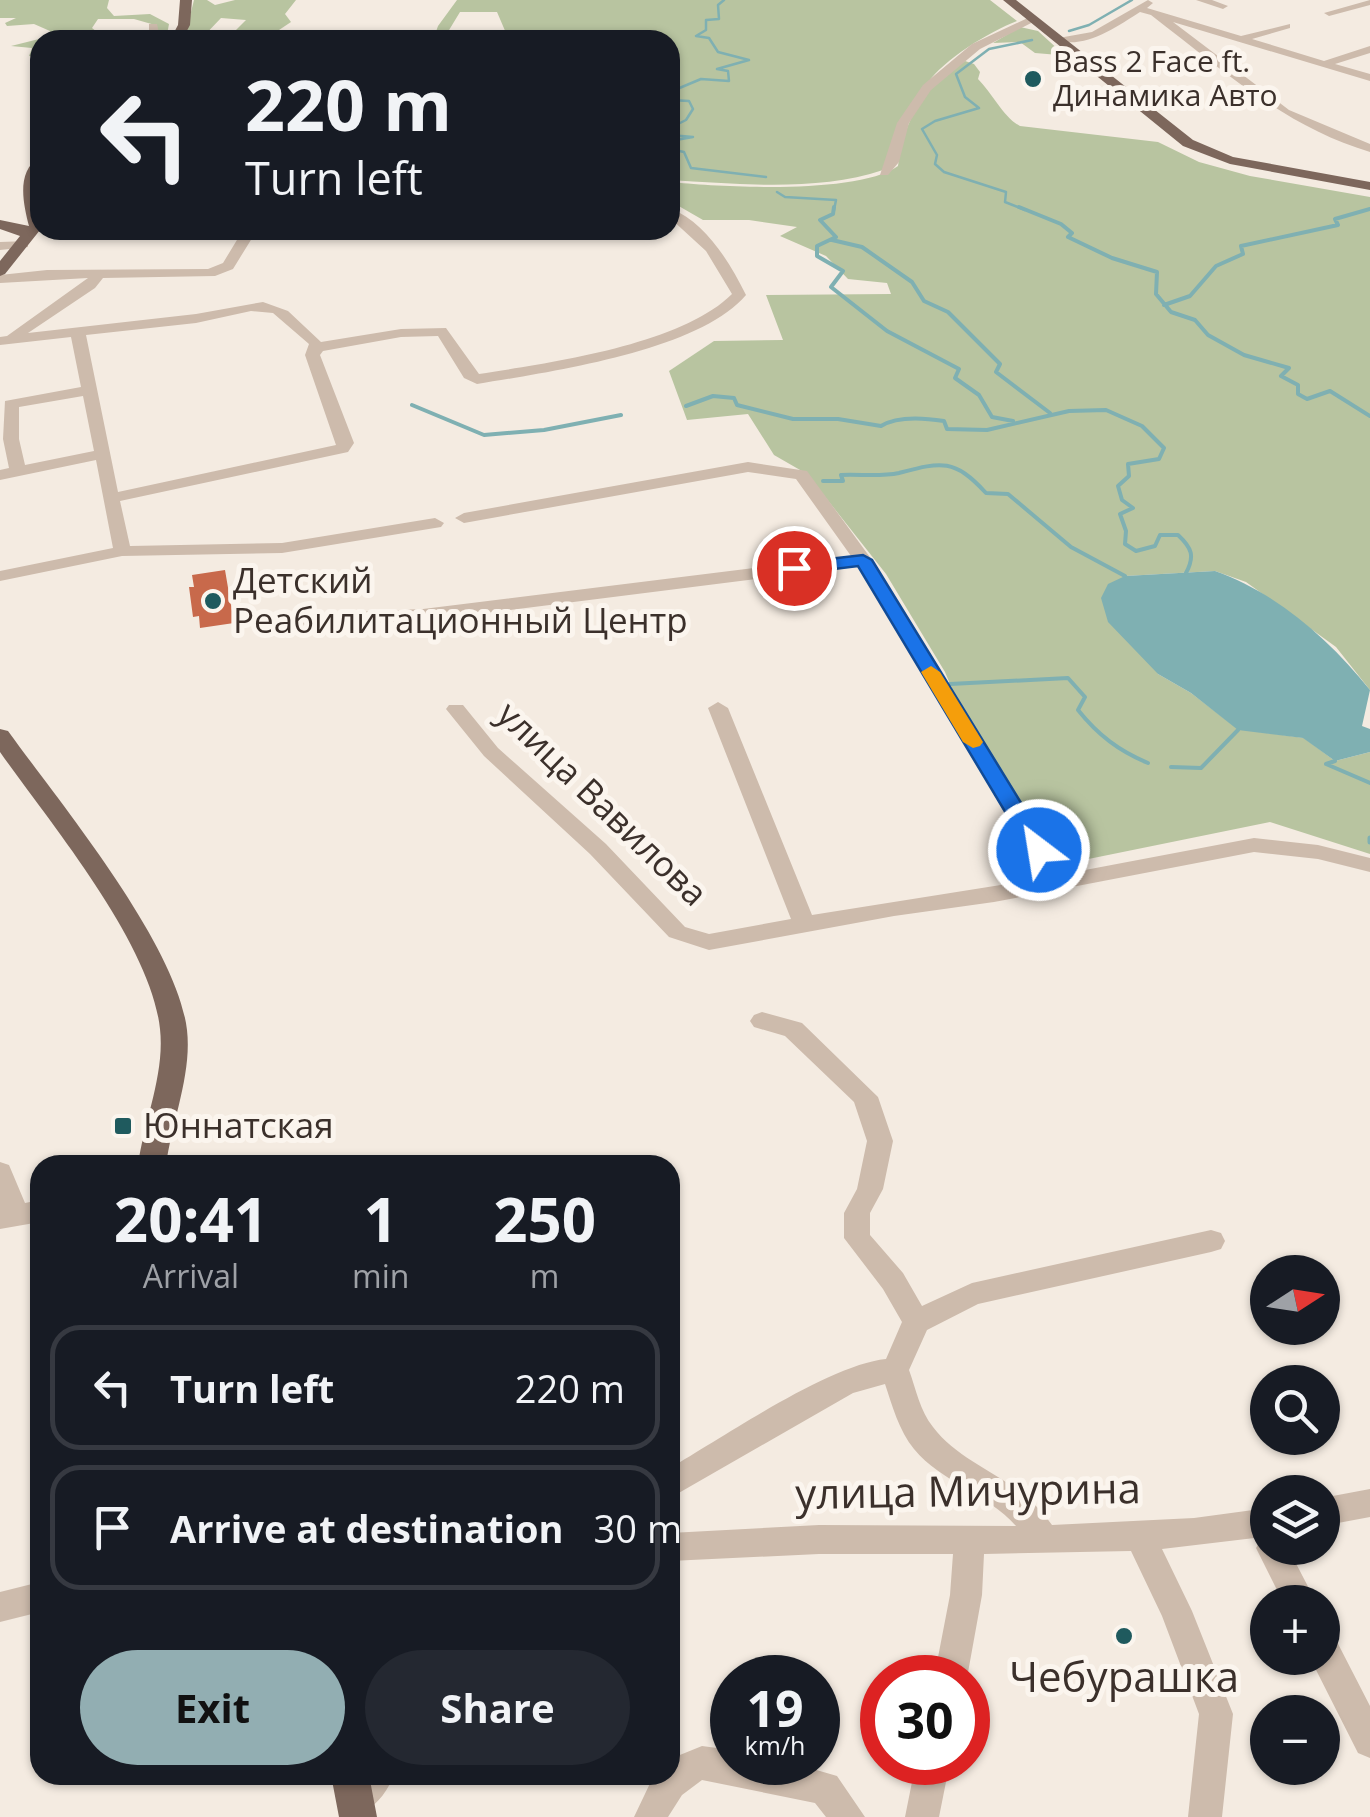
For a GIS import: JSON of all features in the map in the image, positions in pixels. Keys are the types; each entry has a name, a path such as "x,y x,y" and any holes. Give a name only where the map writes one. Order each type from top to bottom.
{"main road":[{"path":"181,30 186,0"},
{"path":"1009,0 1188,143 1230,160 1370,186"},
{"path":"0,224 26,239"},
{"path":"0,272 30,232"},
{"path":"0,736 128,923 171,1010 174,1046 154,1155"}],"street":[{"path":"1201,0 1223,6"},
{"path":"1329,13 1370,2"},
{"path":"1155,7 1285,112 1370,148"},
{"path":"1058,39 1096,35 1137,8 1155,7 1370,78"},
{"path":"884,172 894,162 902,126 936,76 987,38 1034,20"},
{"path":"153,26 154,30"},
{"path":"1245,38 1286,26"},
{"path":"1324,64 1370,49"},
{"path":"2,344 170,320 187,323 262,306 279,312 315,344 441,332 446,334 470,375 477,379 661,340 732,308 739,295 698,231 680,219"},
{"path":"0,246 26,239"},
{"path":"0,279 221,270 228,266 244,240"},
{"path":"2,344 90,285 99,274"},
{"path":"78,333 122,551"},
{"path":"112,498 342,449 346,443 312,355 315,344"},
{"path":"91,390 11,404 9,474 104,454"},
{"path":"464,518 748,467 784,469 801,475 863,560 1058,882"},
{"path":"0,576 122,551 282,548 436,524"},
{"path":"302,620 423,615 863,560"},
{"path":"718,708 805,926"},
{"name":"улица Вавилова","path":"456,709 492,752 598,850 677,932 708,942 1254,846 1318,852 1370,864"},
{"path":"762,1022 793,1029 865,1097 880,1141 870,1189 857,1213 857,1238 893,1281 916,1322"},
{"path":"0,1172 19,1214"},
{"path":"1044,1541 1027,1510 929,1445 906,1403 895,1370 916,1322 972,1294 1210,1241"},
{"path":"680,1478 843,1384 895,1370"},
{"path":"1340,1508 1370,1502"},
{"name":"улица Мичурина","path":"680,1546 774,1540 969,1543 1250,1533"},
{"path":"1138,1535 1176,1611 1216,1714 1205,1817"},
{"path":"954,1655 966,1595 969,1543"},
{"path":"0,1607 30,1599"},
{"path":"1336,1675 1370,1741"},
{"path":"680,1771 702,1764 826,1788 848,1817"},
{"path":"651,1817 656,1801 668,1785"},
{"path":"922,1817 928,1785"}],"green space":[{"path":"0,0 109,0 107,8 114,16 150,14 169,24 168,30 153,30 155,25 134,19 98,19 92,28 95,30 48,30 34,24 7,26 5,23 16,18 0,18"},
{"path":"194,0 207,0 215,5 235,0 296,0 285,14 291,22 279,30 236,30 246,20 221,18 210,30 186,30"},
{"path":"457,0 990,0 1017,21 968,47 935,75 915,104 883,170 805,184 680,180 680,30 505,30 497,12 460,12 449,30 437,30"},
{"path":"1020,27 1038,31 1061,52 1035,53 1020,42 993,43"},
{"path":"965,61 974,64 980,72 978,79 1020,126 1158,142 1199,162 1250,176 1370,197 1370,690 1336,647 1246,582 1215,571 1125,576 1158,674 1191,693 1238,729 1304,738 1335,761 1370,752 1370,854 1270,822 1059,865 960,708 945,672 886,574 807,474 774,455 748,414 687,420 669,371 714,341 783,340 766,295 891,294 887,283 848,279 826,256 780,236 797,227 749,220 703,220 680,207 680,183 788,187 879,175 898,166 918,105"}],"water":[{"path":"1215,571 1280,605 1354,671 1370,690 1362,726 1370,729 1370,752 1335,761 1303,738 1238,730 1191,693 1158,674 1108,622 1101,598 1108,584 1125,576"}],"building":[{"name":"Детский Реабилитационный Центр","path":"225,570 234,623 200,628 199,616 193,617 189,587 194,587 192,575"}],"waterway":[{"path":"680,88 701,79 729,81 728,71 717,69 749,60 718,52 709,38 696,36 706,30 706,20 719,19 718,5 724,0"},
{"path":"1069,31 1089,25 1132,0"},
{"path":"1025,210 1005,202 1006,192 944,172 935,164 937,155 922,129 935,121 979,108 965,97 956,74 989,49 1032,40"},
{"path":"680,101 689,101 693,109 680,123"},
{"path":"680,136 693,137 680,139"},
{"path":"680,151 691,168 766,177"},
{"path":"777,192 785,197 836,200 834,210"},
{"path":"834,207 833,214 820,220 836,237 817,246 817,256 843,271 831,287 887,331 959,369 955,378 979,395 992,417 1013,421"},
{"path":"1019,207 1061,224 1072,233 1068,237 1112,258 1157,272 1156,294 1165,305"},
{"path":"1165,305 1190,296 1216,266 1243,254 1241,246 1338,225 1335,219 1370,209"},
{"path":"832,240 862,247 912,282 924,301 948,312 1000,364 996,372 1050,413"},
{"path":"1165,305 1171,312 1195,320 1208,335 1244,355 1289,368 1281,376 1298,385 1298,394 1307,399 1330,391 1370,416"},
{"path":"686,406 713,396 734,398 737,405 793,419 838,419 881,426 920,419 944,421 947,429 987,430 1069,411 1106,410 1142,426 1164,448 1159,459 1128,464 1129,476 1118,486 1122,500 1133,508 1120,514 1126,531 1125,544 1136,551 1155,546 1160,535 1178,535 1191,552 1186,573"},
{"path":"412,405 484,435 544,430 621,415"},
{"path":"823,481 843,481 841,475 892,474 937,465 955,468 986,493 1008,494 1071,547 1125,576"},
{"path":"950,684 1068,678 1085,697 1078,710 1086,719 1110,741 1148,763"},
{"path":"1171,767 1201,768 1238,730"},
{"path":"1335,761 1326,764 1370,783"}],"slow traffic":[{"path":"931,672 973,742"}],"place":[{"name":"Bass 2 Face ft. Динамика Авто","path":"1033,79"},
{"name":"Детский Реабилитационный Центр","path":"213,601"},
{"name":"Юннатская","path":"123,1126"},
{"name":"Чебурашка","path":"1124,1636"}],"route":[{"path":"794,568 863,560 1039,850"}]}
